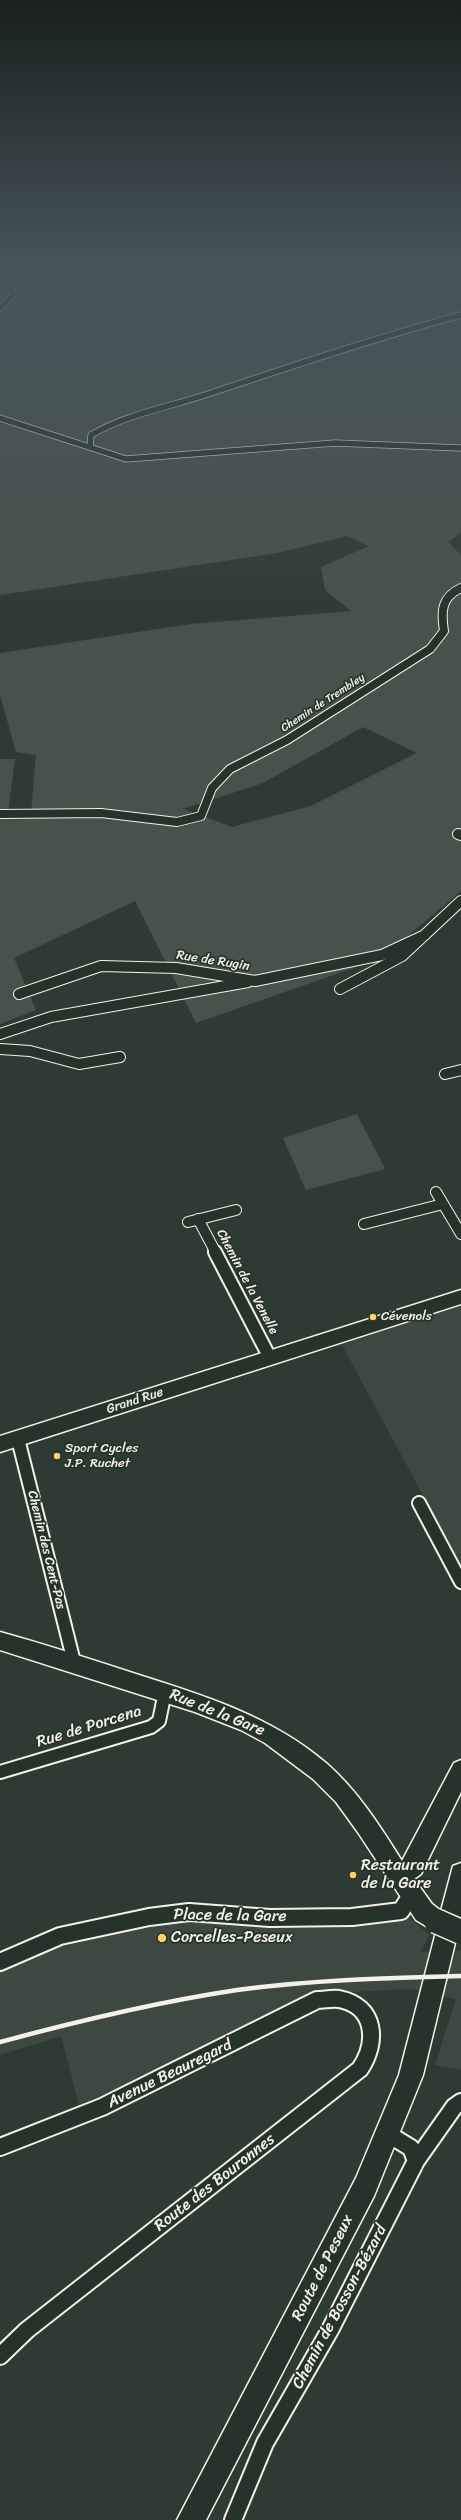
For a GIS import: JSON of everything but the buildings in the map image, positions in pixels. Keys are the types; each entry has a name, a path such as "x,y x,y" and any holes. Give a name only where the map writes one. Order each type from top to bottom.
{"main road":[{"name":"Grand Rue","path":"9,1441 461,1297"},
{"name":"Rue de la Gare","path":"0,1641 74,1662 165,1692 253,1724 297,1752 343,1795 367,1826 399,1877 424,1912 436,1921 461,1932"},
{"path":"399,1877 413,1866 461,1770"},
{"name":"Route de Peseux","path":"191,2520 365,2187 388,2134 412,2075 461,1874"}],"street":[{"path":"90,447 90,435 112,423 229,388"},
{"path":"0,418 44,435 90,447 104,455 134,459 335,443 392,444 461,448"},
{"name":"Chemin de Trembley","path":"0,814 102,813 176,822 190,821 201,816 212,788 230,769 287,740 430,648 444,631 442,613 443,599 448,594 461,588"},
{"name":"Rue de Rugin","path":"340,990 405,954 421,942 425,935 461,901"},
{"name":"Rue de Rugin","path":"19,994 101,966 176,968 256,981 336,966 382,954 425,935"},
{"path":"0,1034 51,1017 184,996 256,981"},
{"path":"0,1049 30,1050 79,1064 120,1057"},
{"path":"445,1074 461,1070"},
{"path":"436,1192 461,1234"},
{"path":"364,1224 443,1204"},
{"name":"Chemin de la Venelle","path":"236,1210 193,1220 270,1358"},
{"name":"Chemin des Cent-Pas","path":"9,1441 74,1662"},
{"path":"419,1503 461,1582"},
{"name":"Rue de Porcena","path":"0,1772 151,1727 159,1721 165,1692"},
{"name":"Place de la Gare","path":"0,1962 60,1936 149,1917 189,1912 270,1918 352,1917 401,1911 411,1895"},
{"name":"Avenue Beauregard","path":"0,2147 102,2108 317,2000 338,1999"},
{"name":"Route des Bouronnes","path":"0,2356 27,2330 360,2069 372,2050 372,2031 362,2013 353,2005 338,1999"},
{"name":"Chemin de Bosson-Bézard","path":"233,2520 265,2443 330,2330 416,2161 454,2108 461,2102"},
{"path":"388,2134 411,2148 416,2161"}],"shaded area":[{"path":"0,388 461,388 461,533 448,542 461,555 461,891 382,958 196,1023 135,901 14,958 36,1010 0,1024 0,814 31,813 36,755 16,752 0,695 0,653 191,624 351,611 325,590 321,567 369,546 347,536 277,553 0,595","holes":["363,727 417,753 311,806 232,827 183,809 263,783"]},
{"path":"0,759 15,759 8,812 0,812"},
{"path":"357,1114 385,1169 306,1190 283,1138"},
{"path":"461,1304 461,1566 342,1345"},
{"path":"401,1911 429,1935 421,1952 461,1950 461,2070 435,2065 456,1999 412,1989 332,1993 79,2105 61,2036 0,2055 0,1962 149,1917"}],"railway":[{"path":"0,2042 177,2000 237,1990 321,1982 461,1976"}],"place":[{"name":"Cévenols","path":"373,1317"},
{"name":"Sport Cycles J.P. Ruchet","path":"57,1456"},
{"name":"Restaurant de la Gare","path":"353,1875"},
{"name":"Corcelles-Peseux","path":"162,1938"}]}
